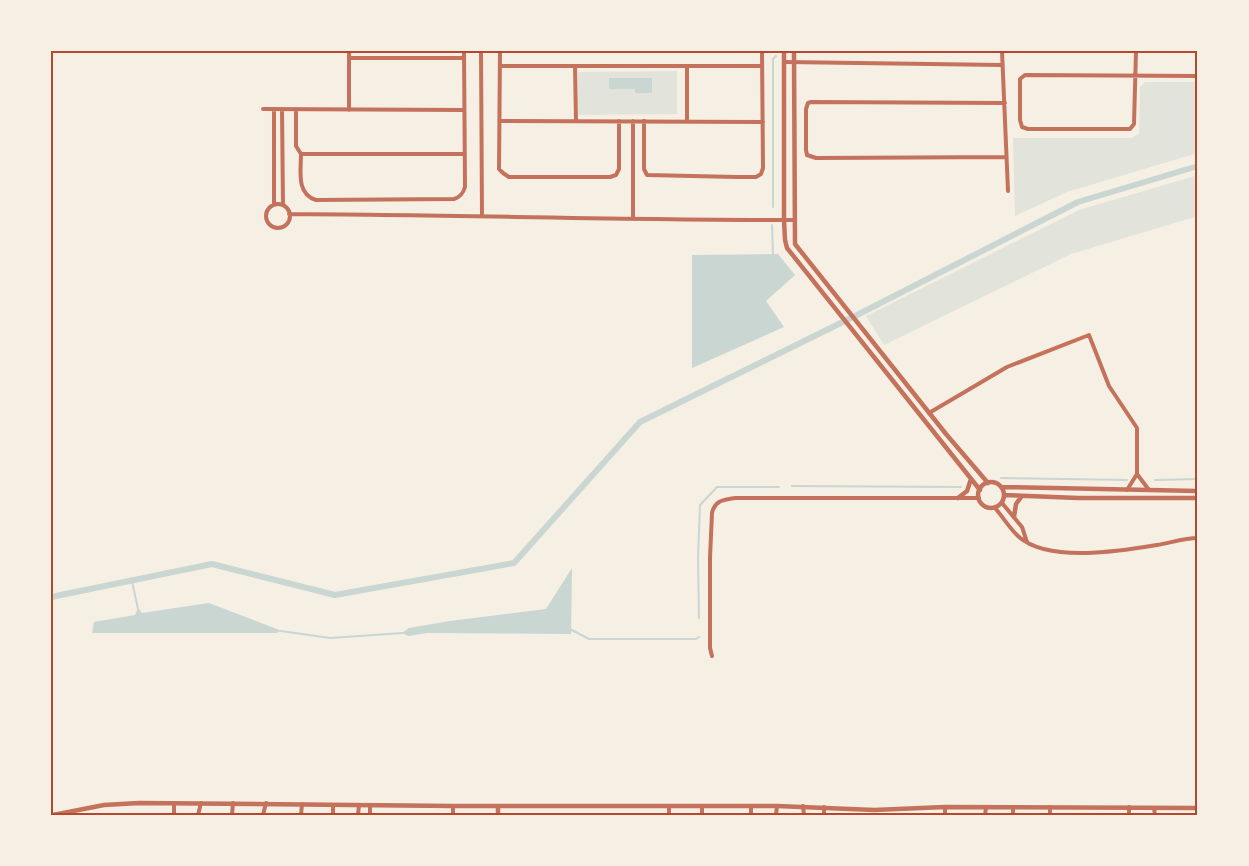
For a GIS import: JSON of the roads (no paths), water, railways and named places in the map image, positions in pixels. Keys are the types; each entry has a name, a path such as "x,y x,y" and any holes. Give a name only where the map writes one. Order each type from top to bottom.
{"street":[{"path":"349,51 349,110"},
{"path":"296,109 296,146 301,154 302,187 304,194 310,198 316,200 454,199 463,193 465,187 464,51"},
{"path":"481,51 482,216"},
{"path":"500,51 499,169 503,174 509,176 610,177 616,175 619,169 619,121"},
{"path":"644,121 644,169 647,175 652,177 756,177 761,174 763,168 762,51"},
{"path":"784,51 784,220 787,248 980,490"},
{"path":"794,51 795,244 930,414 988,483"},
{"path":"1002,51 1008,191"},
{"path":"1136,51 1135,75 1134,124 1130,129 1028,129 1020,124 1020,84 1021,77 1025,75 1135,75 1198,76"},
{"path":"349,58 464,58"},
{"path":"784,62 1002,65"},
{"path":"500,66 762,66"},
{"path":"575,66 576,121"},
{"path":"687,66 687,121"},
{"path":"1005,103 811,102 808,103 806,109 807,155 816,158 1006,157"},
{"path":"263,109 464,110"},
{"path":"274,109 274,205"},
{"path":"282,109 283,205"},
{"path":"500,121 762,122"},
{"path":"633,121 633,220"},
{"path":"301,154 464,154"},
{"path":"274,205 283,205 290,214 286,224 282,227 272,226 268,222 266,212 274,205"},
{"path":"290,214 633,220 794,220"},
{"path":"930,414 1007,367 1089,335 1108,386 1137,428 1137,474 1127,490"},
{"path":"1137,474 1149,490"},
{"path":"958,498 967,491 971,479"},
{"path":"1001,487 1004,495 1002,503 995,508 983,505 979,498 980,490 988,483 995,483 1001,487 1198,491"},
{"path":"1004,495 1198,498"},
{"path":"1014,517 1015,508 1022,496"},
{"path":"712,656 710,648 710,558 712,513 713,508 719,501 735,498 979,498"},
{"path":"1002,503 1024,531 1027,542"},
{"path":"995,508 1018,537 1043,549 1094,554 1198,538"},
{"path":"174,803 174,815"},
{"path":"54,815 104,805 174,803 359,806 803,806 874,812 945,807 1198,808"},
{"path":"198,815 201,803"},
{"path":"232,815 233,803"},
{"path":"263,815 266,803"},
{"path":"301,815 302,804"},
{"path":"333,805 333,815"},
{"path":"358,815 359,806"},
{"path":"370,806 370,815"},
{"path":"453,806 453,815"},
{"path":"498,806 498,815"},
{"path":"669,806 669,815"},
{"path":"776,815 777,806"},
{"path":"803,806 804,815"},
{"path":"702,807 702,815"},
{"path":"751,807 751,815"},
{"path":"824,807 824,815"},
{"path":"945,807 945,815"},
{"path":"1013,807 1013,815"},
{"path":"1129,807 1129,815"},
{"path":"985,815 986,808"},
{"path":"1050,808 1050,815"},
{"path":"1154,808 1155,815"}],"waterway":[{"path":"773,207 773,59 776,56"},
{"path":"51,597 212,564 335,595 514,563 640,422 859,314 1078,202 1198,166"},
{"path":"772,225 773,255"},
{"path":"1001,478 1127,480"},
{"path":"1155,480 1198,479"},
{"path":"792,486 961,487"},
{"path":"699,618 698,557 700,505 717,487 779,487"},
{"path":"132,581 138,609"},
{"path":"570,629 589,639 696,639 699,637"},
{"path":"281,631 330,638 403,633"}]}
